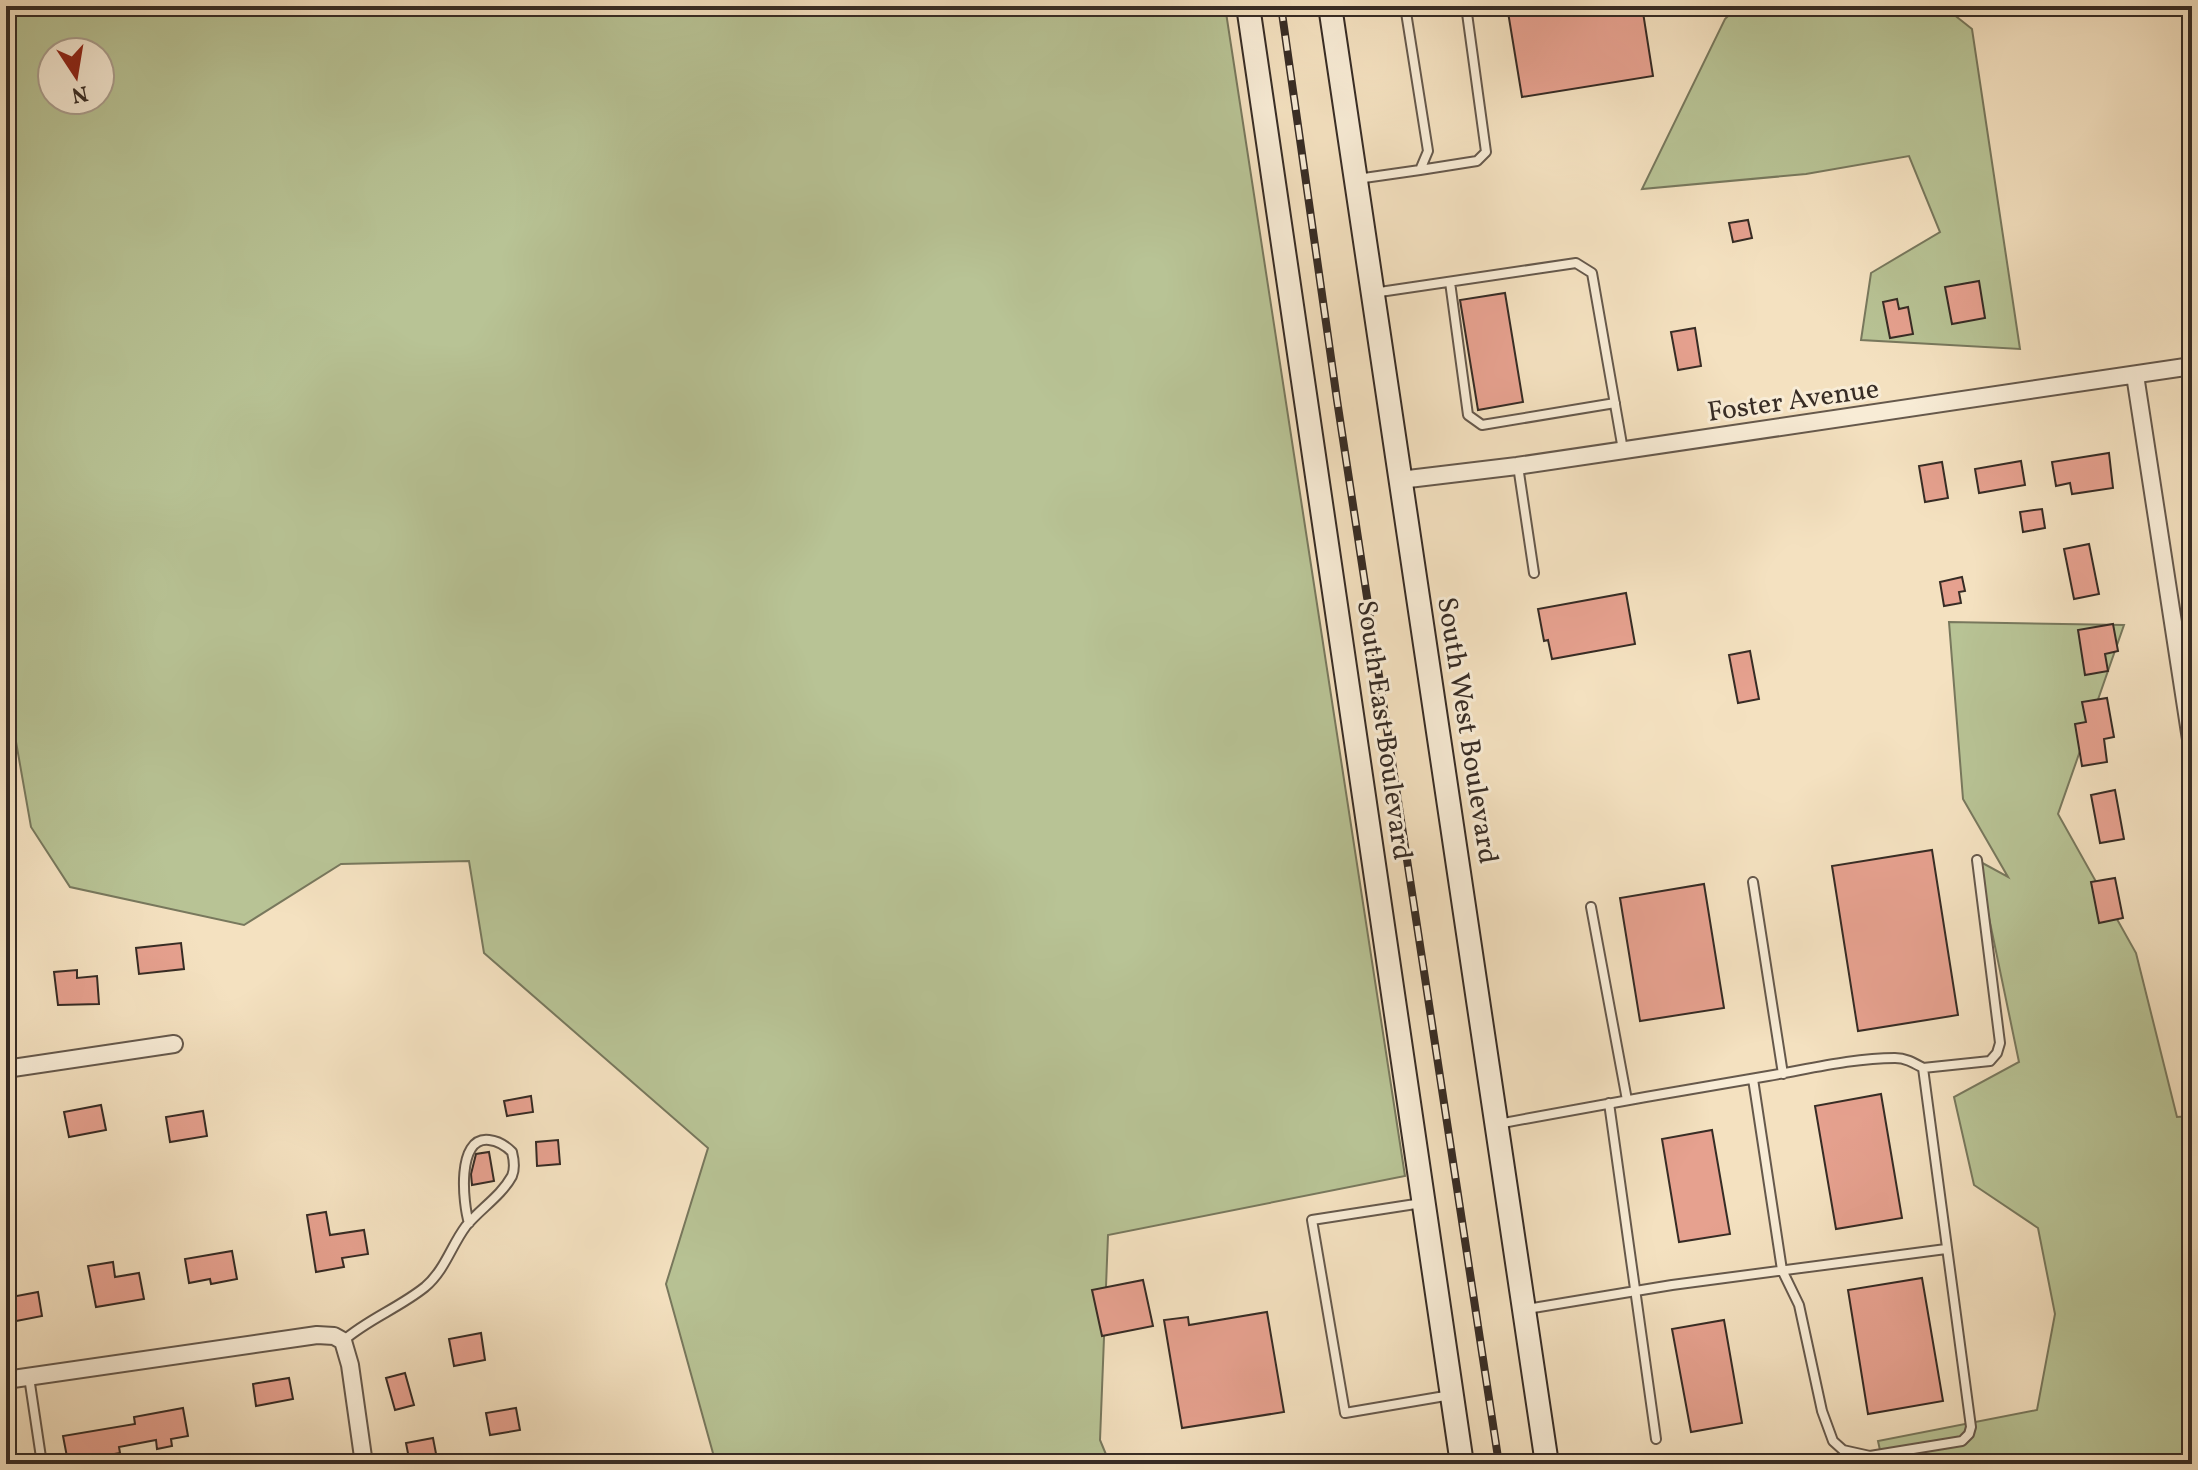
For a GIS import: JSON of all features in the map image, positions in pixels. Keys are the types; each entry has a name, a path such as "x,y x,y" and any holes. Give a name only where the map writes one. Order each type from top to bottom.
{"main road":[{"name":"South East Boulevard","path":"1248,6 1462,1464"},
{"name":"South West Boulevard","path":"1330,6 1547,1464"}],"street":[{"name":"Foster Avenue","path":"1400,480 1517,466 2192,366"},
{"path":"2135,375 2192,746"},
{"path":"6,1069 174,1044"},
{"path":"6,1380 317,1335 334,1336 343,1341 350,1365 364,1464"}],"lane":[{"path":"1405,6 1428,151 1420,170"},
{"path":"1356,179 1477,161 1486,152 1466,6"},
{"path":"1373,293 1576,263 1592,273 1623,450"},
{"path":"1450,282 1468,415 1482,425 1615,403"},
{"path":"1517,466 1534,573"},
{"path":"1497,1124 1783,1074 1895,1058 1905,1059 1923,1068 1990,1061 2000,1043 1977,860"},
{"path":"1753,882 1783,1074"},
{"path":"1591,907 1627,1100"},
{"path":"1753,1079 1782,1270 1799,1305 1822,1411 1833,1441 1843,1450 1870,1456 1962,1441 1969,1434 1965,1379 1923,1068"},
{"path":"1609,1103 1656,1439"},
{"path":"343,1341 427,1285 448,1260 469,1223 514,1172 512,1152 491,1140 480,1140 472,1145 467,1154 465,1171 469,1223"},
{"path":"1423,1203 1312,1220 1345,1413 1452,1395"},
{"path":"1524,1310 1634,1291 1946,1249"},
{"path":"29,1377 42,1464"}],"green space":[{"path":"6,6 1225,6 1405,1176 1108,1235 1100,1440 1110,1464 716,1464 666,1284 708,1148 484,953 469,861 341,864 244,925 70,887 31,827 6,685"},
{"path":"1738,6 1943,6 1972,29 2020,349 1861,340 1871,273 1940,232 1909,156 1806,174 1642,189 1725,19"},
{"path":"1949,622 2124,625 2058,814 2136,953 2177,1117 2192,1116 2192,1464 1883,1464 1878,1441 2037,1410 2055,1314 2038,1228 1974,1185 1954,1097 2019,1062 1977,860 2008,877 1963,799"}],"building":[{"path":"1507,6 1642,6 1653,76 1522,97"},
{"path":"1748,220 1752,238 1733,242 1729,223"},
{"path":"1979,281 1985,318 1952,324 1945,287"},
{"path":"1505,293 1523,402 1478,410 1460,300"},
{"path":"1897,299 1899,309 1908,307 1913,334 1890,338 1883,302"},
{"path":"1695,328 1701,366 1678,370 1671,332"},
{"path":"2109,453 2113,488 2072,494 2070,483 2056,486 2052,462"},
{"path":"2021,461 2025,485 1979,493 1975,469"},
{"path":"1942,462 1948,498 1925,502 1919,466"},
{"path":"2042,509 2045,528 2023,532 2020,512"},
{"path":"2089,544 2099,594 2074,599 2064,549"},
{"path":"1962,577 1965,591 1959,592 1961,603 1944,606 1940,582"},
{"path":"1626,593 1635,644 1552,659 1548,640 1544,641 1538,609"},
{"path":"2113,624 2118,651 2105,654 2108,671 2085,675 2078,630"},
{"path":"1750,651 1759,699 1738,703 1729,655"},
{"path":"2107,698 2114,737 2104,739 2107,762 2082,766 2075,724 2086,722 2082,702"},
{"path":"2115,790 2124,839 2100,843 2091,795"},
{"path":"1932,850 1958,1015 1858,1031 1832,866"},
{"path":"2115,878 2123,918 2099,923 2091,882"},
{"path":"1704,884 1724,1008 1640,1021 1620,898"},
{"path":"181,943 184,969 139,974 136,948"},
{"path":"77,970 77,978 97,976 99,1004 58,1005 54,972"},
{"path":"1881,1094 1902,1218 1836,1229 1815,1106"},
{"path":"531,1096 533,1112 507,1116 504,1101"},
{"path":"101,1105 106,1130 69,1137 64,1112"},
{"path":"203,1111 207,1136 170,1142 166,1117"},
{"path":"1712,1130 1730,1234 1679,1242 1662,1139"},
{"path":"558,1140 560,1164 537,1166 536,1142"},
{"path":"489,1152 494,1181 472,1185 476,1154"},
{"path":"326,1212 330,1235 364,1230 368,1254 342,1258 344,1267 316,1272 307,1215"},
{"path":"232,1251 237,1279 211,1284 210,1279 189,1283 185,1259"},
{"path":"113,1262 115,1277 139,1273 144,1299 96,1307 88,1266"},
{"path":"1922,1278 1943,1401 1868,1414 1848,1290"},
{"path":"1143,1280 1153,1326 1102,1336 1092,1290"},
{"path":"38,1292 42,1316 6,1323 6,1298"},
{"path":"1267,1312 1284,1412 1182,1428 1164,1320 1188,1317 1189,1325"},
{"path":"1724,1320 1742,1423 1691,1432 1672,1329"},
{"path":"481,1333 485,1360 454,1366 449,1339"},
{"path":"405,1373 414,1405 395,1410 386,1378"},
{"path":"289,1378 293,1399 256,1406 253,1384"},
{"path":"183,1408 188,1436 171,1439 172,1446 157,1449 156,1440 119,1447 120,1453 68,1462 63,1436 135,1424 134,1417"},
{"path":"516,1408 520,1430 490,1435 486,1413"},
{"path":"433,1438 438,1464 410,1464 406,1443"}],"railway":[{"path":"1281,6 1337,400 1499,1464"}]}
